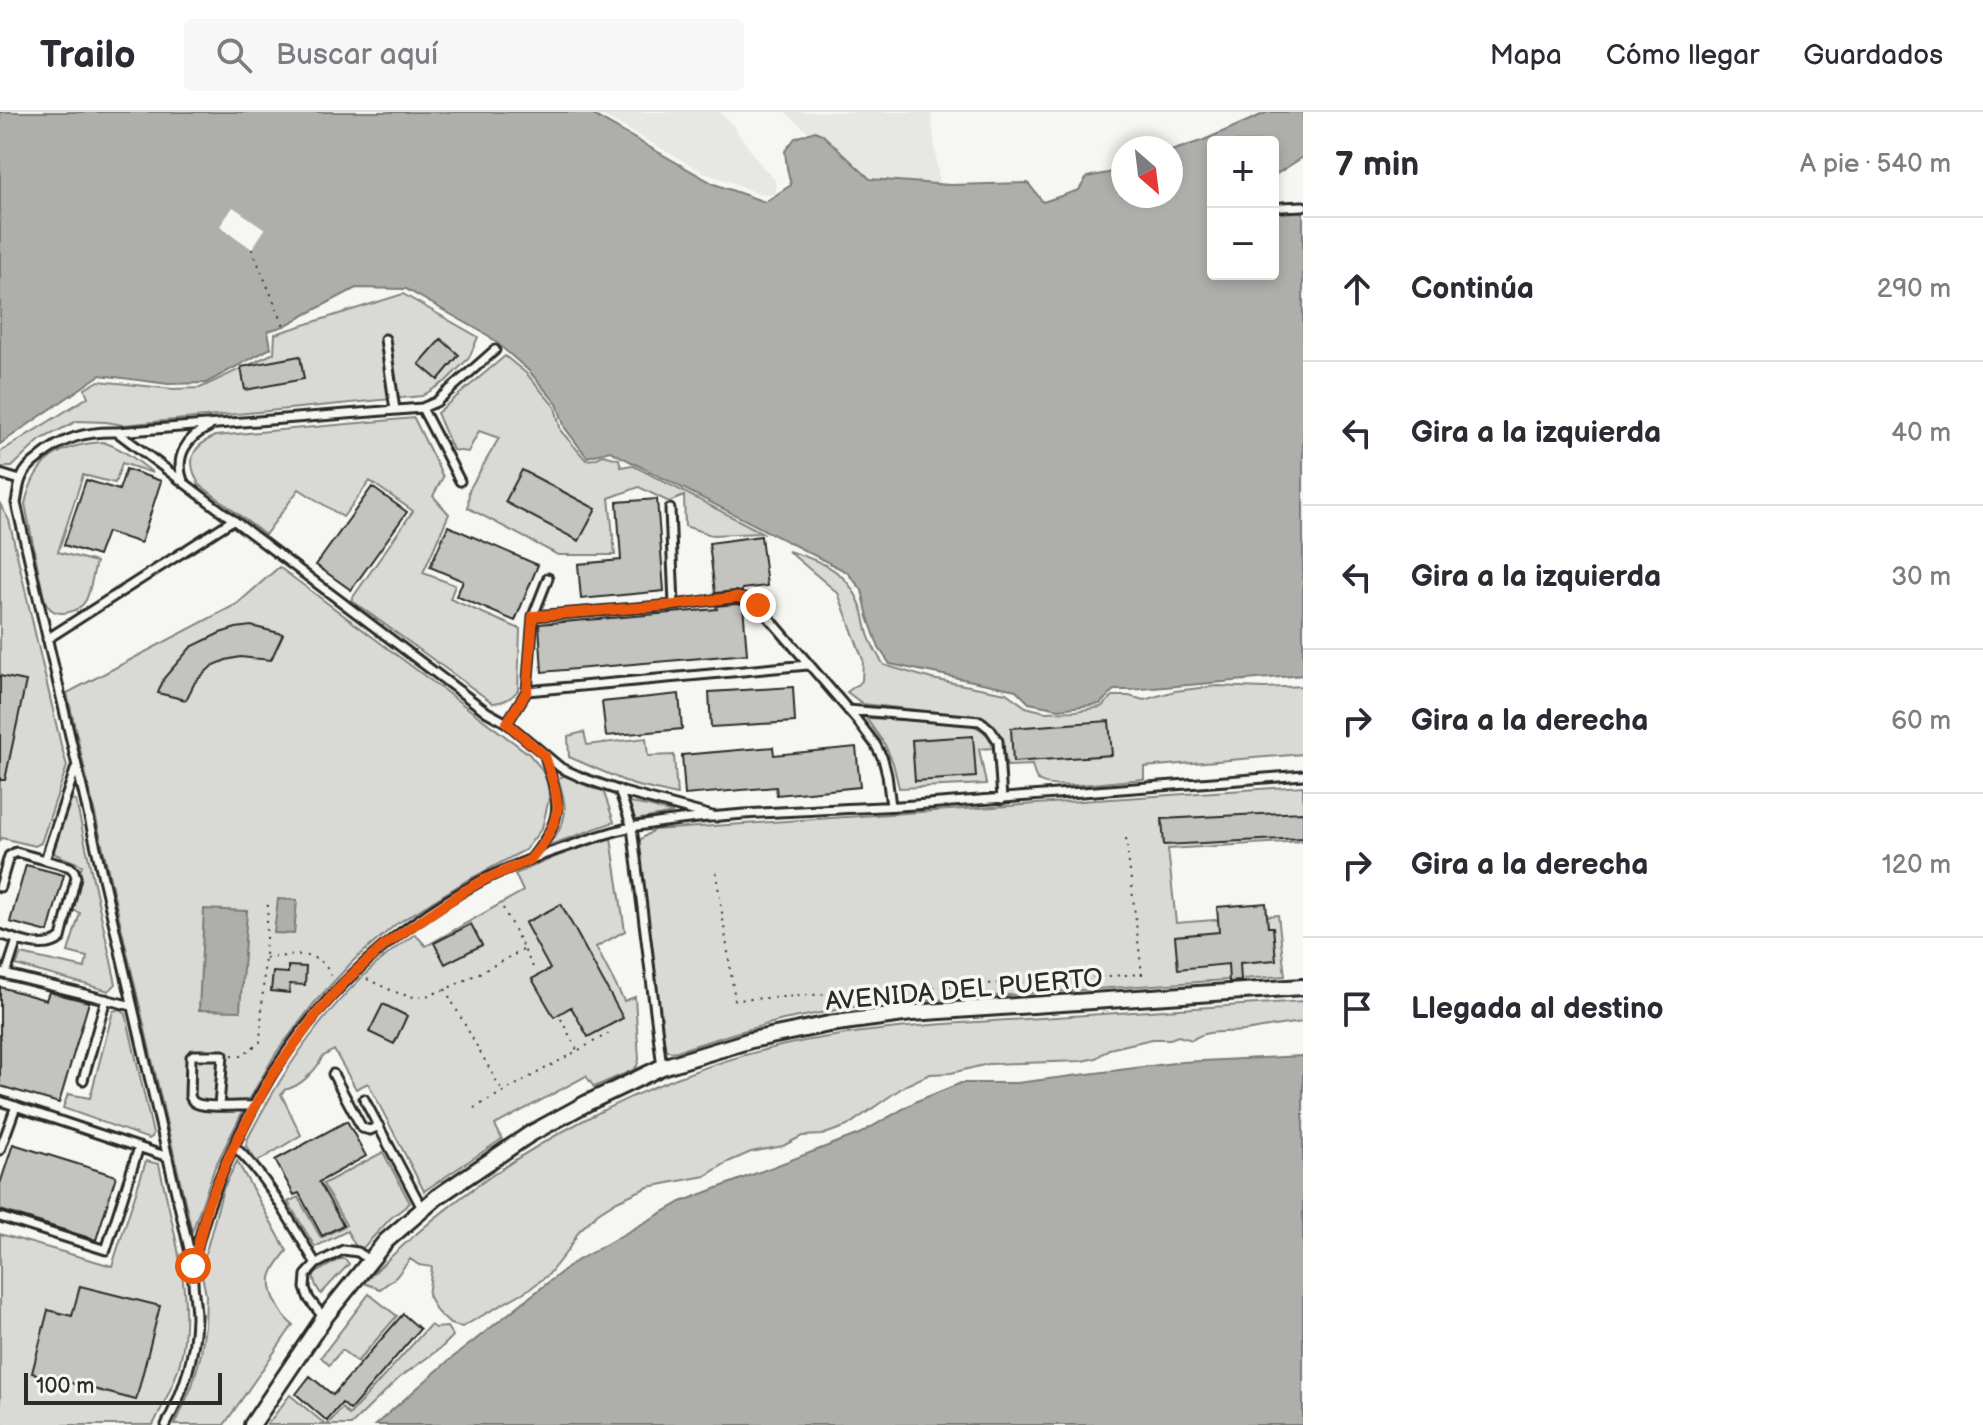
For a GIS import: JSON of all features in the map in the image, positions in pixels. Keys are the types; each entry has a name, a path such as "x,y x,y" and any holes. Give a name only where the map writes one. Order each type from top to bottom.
{"street":[{"name":"AVENIDA DEL PUERTO","path":"252,1425 324,1318 386,1241 437,1197 530,1134 662,1067 751,1040 829,1024 911,1013 1303,987"}],"lane":[{"path":"1282,207 1303,206"},
{"path":"385,339 395,410"},
{"path":"166,1425 185,1383 194,1349 193,1266 16,503 20,480 33,462 63,440 82,434 422,408 436,402 495,350"},
{"path":"422,408 460,481"},
{"path":"184,483 179,471 183,451 195,435 215,424"},
{"path":"117,432 487,712 507,723 545,756 572,773 619,790 716,817"},
{"path":"0,474 20,480"},
{"path":"670,509 674,605"},
{"path":"47,639 233,520"},
{"path":"507,723 527,691 533,616 548,578"},
{"path":"533,616 736,597 749,600 758,605 875,744 883,759 891,806"},
{"path":"527,691 808,665"},
{"path":"848,710 980,721 998,741 1002,799"},
{"path":"530,860 545,841 558,807 545,756"},
{"path":"45,860 77,766"},
{"path":"193,1266 208,1204 234,1146 272,1075 299,1036 365,961 408,928 484,880 568,846 632,827 716,817 1002,799 1303,775"},
{"path":"619,790 632,827 662,1067"},
{"path":"0,887 9,856 16,852 70,867 76,877 61,938 55,943 46,946 0,934"},
{"path":"17,940 3,974 132,1006"},
{"path":"83,1080 106,999"},
{"path":"219,1106 223,1055 196,1053 191,1057 190,1096 197,1105 219,1106 254,1106"},
{"path":"333,1074 362,1128 370,1130 379,1126"},
{"path":"364,1099 423,1210"},
{"path":"0,1101 168,1157"},
{"path":"0,1150 16,1106"},
{"path":"234,1146 265,1181 316,1264"},
{"path":"0,1217 106,1250 139,1147"},
{"path":"324,1318 309,1299 305,1288 306,1275 316,1264 343,1250 358,1252 369,1260"}],"path":[{"path":"252,249 284,326"},
{"path":"716,872 735,1000 1142,974 1126,838"},
{"path":"223,1055 241,1056 260,1042 268,903"},
{"path":"503,908 535,971"},
{"path":"367,979 418,998 445,989 523,950"},
{"path":"265,958 308,956 320,960 329,971 333,983"},
{"path":"445,989 503,1092"},
{"path":"561,1019 577,1051"},
{"path":"474,1108 613,1031"}],"shaded area":[{"path":"0,112 588,112 714,184 765,202 791,185 785,151 795,138 815,131 870,179 950,185 1028,183 1043,202 1079,190 1087,177 1111,172 1111,208 1183,208 1183,147 1207,139 1207,280 1279,280 1279,209 1303,209 1303,675 1114,690 1100,704 1059,709 1029,703 1016,690 890,664 879,648 862,590 847,572 610,451 587,457 565,428 557,404 529,371 489,336 406,289 356,288 284,326 268,331 271,348 206,383 168,384 100,375 0,444"},
{"path":"597,112 720,112 775,180 776,192 758,194 704,173"},
{"path":"785,112 931,112 939,184 861,177"},
{"path":"1268,112 1303,112 1303,157 1279,172 1279,136 1213,136"},
{"path":"403,294 478,337 469,358 446,381 422,396 123,425 77,421 40,440 12,467 0,467 0,452 88,397 85,389 99,381 173,389 200,388 274,353 275,334"},
{"path":"505,356 527,374 555,407 561,431 586,460 603,455 619,459 621,467 632,465 763,533 711,535 685,526 684,496 669,502 639,487 609,498 615,555 558,555 468,508 469,490 499,438 479,431 468,452 453,450 437,413"},
{"path":"414,418 443,477 433,496 449,514 423,573 455,585 450,599 520,629 518,690 504,701 493,703 351,600 413,511 370,481 343,517 299,489 265,535 199,484 193,468 196,450 215,436"},
{"path":"103,442 123,451 153,473 122,463 115,483 83,475 58,552 96,562 83,604 68,612 57,612 47,605 43,594 25,504 29,489 42,465 51,457 74,447"},
{"path":"0,504 9,520 67,766 41,843 35,846 2,838 0,841"},
{"path":"788,551 825,565 851,587 858,598 871,641 884,665 932,679 1006,693 1026,707 1045,712 1101,707 1113,696 1144,700 1175,691 1217,686 1303,686 1303,754 1144,767 1144,779 1074,785 1040,782 1032,765 1007,766 1002,738 986,718 863,704 847,692 862,681 863,660 838,593"},
{"path":"279,567 529,754 548,782 549,799 542,828 525,850 464,882 395,925 353,961 315,1002 276,1053 246,1105 215,1167 192,1232 67,693 237,604"},
{"path":"866,718 966,723 979,729 987,735 993,748 979,749 986,784 899,788 885,745"},
{"path":"584,732 587,745 646,738 648,756 674,755 677,795 634,785 569,757 568,736"},
{"path":"566,775 594,789 603,790 614,822 547,846 563,822 564,798 558,778"},
{"path":"1303,786 1303,841 1168,849 1176,923 1278,915 1285,976 863,1005 783,1020 677,1051 664,1049 636,849 641,839 654,830"},
{"path":"76,801 116,984 109,991 16,965 21,954 85,968 87,957 68,952 80,913 70,909 82,865 55,854 53,846 68,803"},
{"path":"624,802 648,806 673,813 631,821"},
{"path":"611,838 625,931 596,947 624,1001 635,997 639,1059 633,1070 594,1087 586,1076 495,1125 502,1139 424,1191 368,1083 356,1089 334,1050 322,1057 306,1078 281,1094 301,1135 257,1162 246,1146 263,1110 318,1026 362,977 415,934 426,946 523,891 515,874"},
{"path":"278,899 297,900 294,934 274,933"},
{"path":"204,909 247,911 240,1011 199,1010"},
{"path":"1303,1001 1303,1022 1210,1033 1192,1040 1178,1036 1152,1039 1109,1049 1096,1058 1082,1061 988,1064 951,1073 930,1074 906,1085 847,1126 822,1135 802,1136 783,1146 751,1152 705,1176 648,1187 617,1201 579,1231 548,1275 462,1327 450,1324 437,1312 428,1295 432,1267 419,1265 410,1259 396,1277 380,1289 364,1283 448,1207 537,1146 634,1096 734,1058 845,1034"},
{"path":"120,1009 126,1014 153,1134 149,1139 63,1108 68,1094 90,1098 113,1011"},
{"path":"1303,1056 1303,1425 375,1425 447,1362 573,1263 681,1202 859,1134 917,1101 961,1083 1017,1083 1182,1062"},
{"path":"383,1152 410,1203 359,1252 347,1231 315,1247 288,1202 298,1197 321,1238 346,1225 323,1184"},
{"path":"146,1161 159,1164 176,1237 185,1313 180,1362 153,1425 0,1425 0,1234 112,1266"},
{"path":"237,1161 287,1251 274,1270 271,1289 277,1304 293,1325 224,1425 175,1425 192,1386 201,1354 206,1295 201,1270 223,1189"},
{"path":"345,1259 349,1264 321,1294 314,1274"},
{"path":"369,1294 397,1316 357,1362 342,1350 329,1365 321,1357"},
{"path":"430,1325 447,1327 453,1336 399,1378 351,1425 327,1425 342,1408 349,1415"},
{"path":"290,1395 326,1425 267,1425"}],"pier":[{"path":"233,207 265,229 252,249 220,226"}],"building":[{"path":"441,339 459,355 438,380 419,364"},
{"path":"300,356 304,379 245,390 241,367"},
{"path":"126,469 161,481 141,543 107,532 98,556 64,545 86,480 119,490"},
{"path":"522,470 596,509 579,541 505,502"},
{"path":"372,487 407,512 351,590 316,565"},
{"path":"657,499 664,591 581,599 578,564 621,560 617,502"},
{"path":"448,526 538,565 515,621 456,596 463,581 430,567"},
{"path":"761,536 767,586 742,589 742,592 715,593 709,543"},
{"path":"743,605 747,654 542,672 539,624 717,609 716,606"},
{"path":"251,626 283,634 271,660 240,657 212,666 195,682 186,700 158,693 164,678 191,647 220,633"},
{"path":"0,676 26,681 5,780 0,780"},
{"path":"793,687 795,722 711,727 709,692"},
{"path":"679,694 682,729 606,736 602,702"},
{"path":"1109,721 1112,755 1013,762 1011,728"},
{"path":"973,736 976,777 915,781 912,740"},
{"path":"773,747 774,755 856,747 860,787 777,795 776,787 685,795 682,755"},
{"path":"1303,812 1303,838 1164,845 1162,819"},
{"path":"26,865 64,875 48,932 10,922"},
{"path":"1266,903 1268,927 1273,927 1276,960 1240,963 1241,981 1229,982 1228,964 1178,969 1175,936 1219,932 1217,907"},
{"path":"561,904 623,1018 588,1037 571,1007 554,1017 532,979 550,969 525,923"},
{"path":"471,924 482,945 445,964 434,943"},
{"path":"288,966 306,967 305,985 290,984 289,993 271,991 273,972 288,973"},
{"path":"0,987 46,1000 49,992 89,1002 59,1103 0,1086"},
{"path":"383,1004 407,1016 394,1044 369,1032"},
{"path":"347,1121 366,1156 319,1182 343,1225 322,1236 299,1193 294,1195 275,1160"},
{"path":"13,1144 116,1176 96,1240 0,1210 0,1184"},
{"path":"80,1286 160,1306 136,1400 32,1373 48,1310 72,1316"},
{"path":"403,1314 420,1329 350,1410 342,1403 327,1421 296,1394 310,1376 333,1395"}],"route":[{"path":"193,1266 208,1204 234,1146 272,1075 316,1015 345,981 386,944 466,890 530,860 545,841 558,807 545,756 507,723 527,691 533,616 736,597 758,605"}]}
